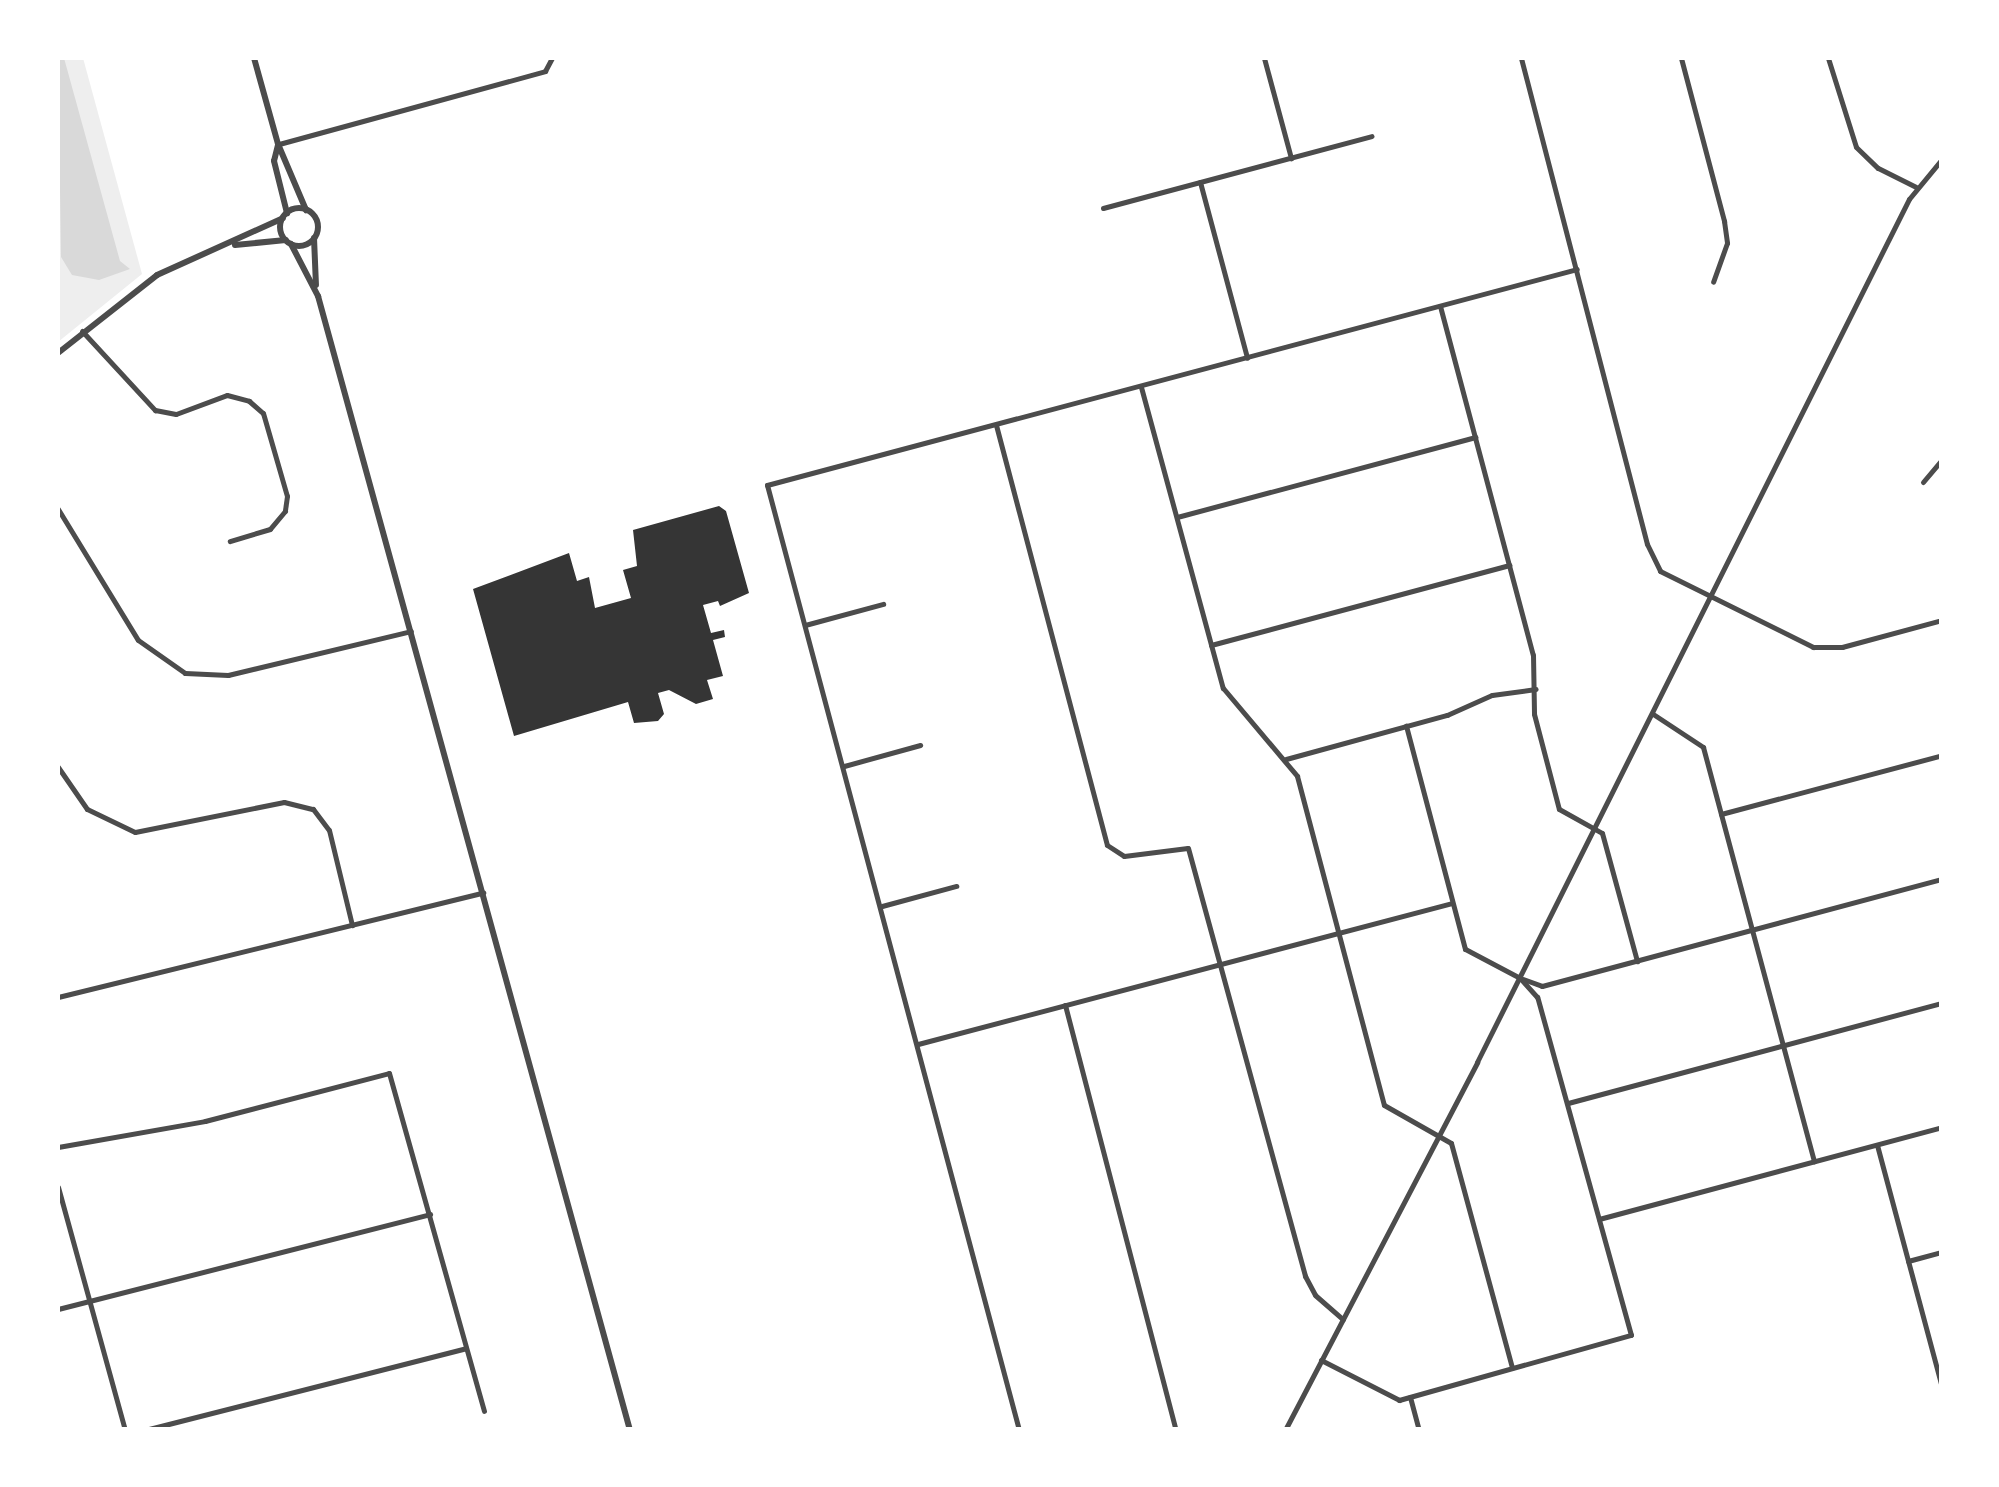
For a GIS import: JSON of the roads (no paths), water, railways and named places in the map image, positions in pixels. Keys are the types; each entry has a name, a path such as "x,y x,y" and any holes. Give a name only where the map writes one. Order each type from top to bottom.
{"street":[{"path":"254,58 278,144 306,210 317,223 314,238 318,296 630,1430"},
{"path":"278,144 545,71 552,58"},
{"path":"1264,58 1291,158"},
{"path":"1524,58 1653,560 1711,598 1823,649 1942,620"},
{"path":"1681,58 1724,221 1727,243 1713,282"},
{"path":"1828,58 1856,147 1916,186"},
{"path":"1103,208 1372,136"},
{"path":"278,144 274,162 288,242 318,296"},
{"path":"1285,1430 1520,978 1916,186 1942,159"},
{"path":"1200,182 1247,358"},
{"path":"58,353 158,275 285,215 306,210"},
{"path":"224,247 314,238"},
{"path":"1019,1430 768,485 1577,269"},
{"path":"1440,306 1510,565 1536,689 1534,714 1559,809 1602,832 1636,960"},
{"path":"82,332 155,410 176,414 227,395 249,400 262,413 287,496 285,511 270,530 230,542"},
{"path":"1141,386 1230,703 1286,759 1297,776 1384,1105 1451,1143 1512,1368"},
{"path":"996,426 1107,844 1124,856 1188,848 1223,963 1305,1276 1315,1295 1343,1319"},
{"path":"1177,517 1475,437"},
{"path":"1923,482 1942,459"},
{"path":"58,509 138,640 186,673 228,676 411,631"},
{"path":"1211,645 1510,565"},
{"path":"806,625 884,604"},
{"path":"1286,759 1406,726 1492,696 1536,689"},
{"path":"1652,714 1700,740 1814,1161"},
{"path":"1406,726 1465,949 1542,986 1942,879"},
{"path":"844,766 920,745"},
{"path":"1721,814 1942,755"},
{"path":"58,767 87,809 134,832 284,802 314,809 329,830 352,925"},
{"path":"882,906 956,886"},
{"path":"58,997 483,893"},
{"path":"918,1044 1453,902"},
{"path":"1322,1360 1399,1400 1631,1335 1537,997 1520,978"},
{"path":"1568,1103 1942,1003"},
{"path":"1065,1005 1176,1430"},
{"path":"58,1147 204,1121 390,1072 484,1411"},
{"path":"1599,1219 1942,1128"},
{"path":"1878,1145 1942,1388"},
{"path":"58,1187 125,1430"},
{"path":"58,1309 430,1214"},
{"path":"1908,1261 1942,1252"},
{"path":"144,1430 466,1348"},
{"path":"1410,1397 1419,1430"}]}
